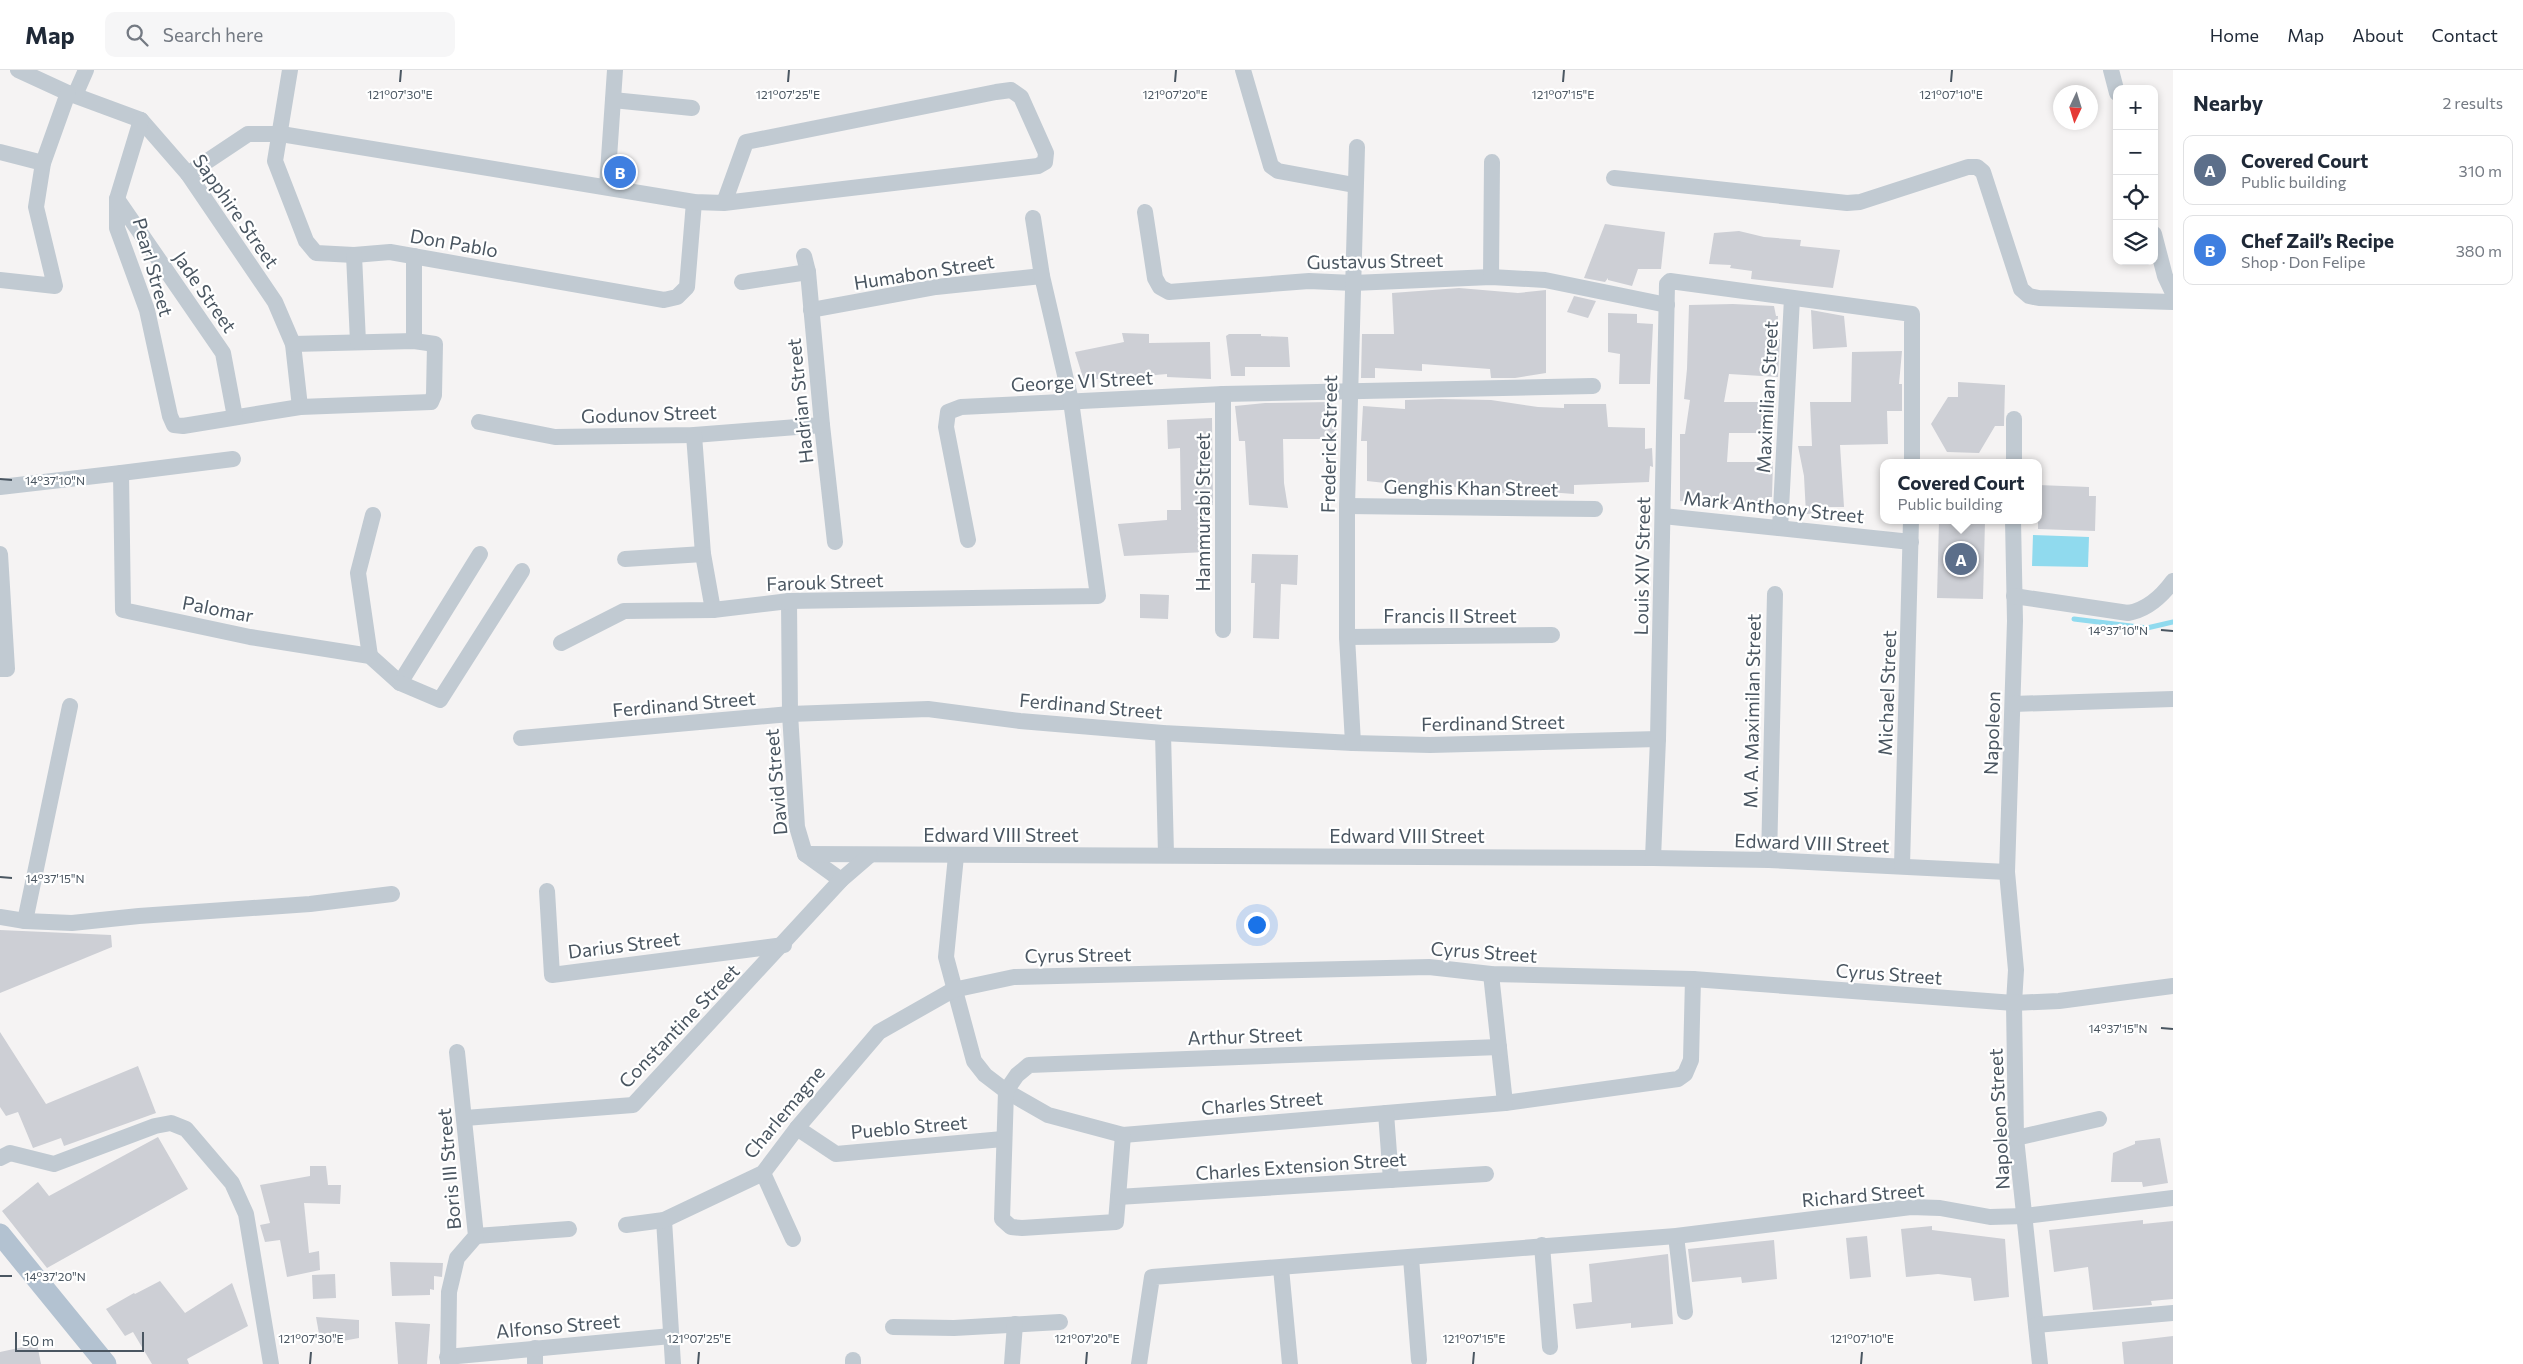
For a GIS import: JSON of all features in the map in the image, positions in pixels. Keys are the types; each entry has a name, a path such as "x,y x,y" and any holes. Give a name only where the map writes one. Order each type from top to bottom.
{"main road":[{"path":"0,1234 106,1364"}],"street":[{"name":"Sapphire Street","path":"18,70 72,94 141,120 188,174 275,302 293,344 300,407"},
{"path":"0,280 55,286 36,207 43,163 72,94 86,70"},
{"name":"Don Pablo","path":"290,70 281,134 275,161 306,241 316,253 354,255 390,252 664,300 677,297 687,287 694,202"},
{"path":"607,187 615,70"},
{"path":"1243,70 1271,166 1278,171 1354,185"},
{"path":"2110,70 2115,85"},
{"path":"188,174 248,134 281,134 694,202 724,203 1038,166 1045,162 1046,153 1021,97 1010,90 996,92 746,142 724,203"},
{"path":"613,100 692,108"},
{"name":"Pearl Street","path":"141,120 117,199 118,228 147,310 170,416 174,425 183,426 234,417"},
{"name":"Frederick Street","path":"1353,743 1347,637 1347,506 1354,185 1357,147"},
{"path":"0,152 43,163"},
{"path":"1491,277 1492,162"},
{"path":"1614,178 1847,203 1860,202 1968,167 1977,167 1983,172 2022,289 2029,296 2039,298 2173,302"},
{"name":"Jade Street","path":"117,199 223,353 234,417"},
{"name":"Gustavus Street","path":"1145,212 1155,278 1160,287 1169,292 1309,282 1353,283 1491,277 1545,280 1667,305"},
{"path":"1033,218 1042,276 1071,401"},
{"path":"2158,249 2165,276 2173,294"},
{"path":"354,255 358,342"},
{"path":"414,256 414,341"},
{"name":"Hadrian Street","path":"742,282 806,264 836,542"},
{"name":"Humabon Street","path":"812,310 936,288 1042,276"},
{"name":"Louis XIV Street","path":"1653,858 1658,739 1667,284 1674,280 1792,298"},
{"path":"1792,298 1908,312 1914,317 1912,459"},
{"name":"Maximilian Street","path":"1780,528 1792,298"},
{"path":"234,417 300,407 431,402 434,395 435,344 414,341 293,344"},
{"name":"George VI Street","path":"968,540 946,427 948,412 961,407 1223,394 1593,386"},
{"name":"Hammurabi Street","path":"1223,394 1223,630"},
{"name":"Farouk Street","path":"561,643 624,610 714,610 789,601 1098,596 1071,401"},
{"path":"2014,419 2014,459"},
{"name":"Godunov Street","path":"479,422 555,437 694,435 822,425"},
{"path":"694,435 703,554 714,610"},
{"path":"0,486 233,459"},
{"name":"Palomar","path":"121,473 123,610 250,637 370,656"},
{"name":"Genghis Khan Street","path":"1347,506 1595,509"},
{"path":"373,515 358,573 370,656 400,683 440,700 522,571"},
{"name":"Mark Anthony Street","path":"1663,516 1911,542"},
{"name":"Michael Street","path":"1902,866 1911,524"},
{"name":"Napoleon","path":"2007,872 2013,704 2013,524"},
{"path":"0,554 7,669 0,669"},
{"path":"400,683 480,554"},
{"path":"625,559 703,554"},
{"path":"2014,596 2128,613 2140,612 2162,594 2173,581"},
{"name":"M. A. Maximilan Street","path":"1769,860 1775,594"},
{"name":"David Street","path":"789,601 790,714 797,827 806,854 841,880"},
{"name":"Francis II Street","path":"1347,637 1552,635"},
{"path":"2013,704 2173,699"},
{"path":"25,921 70,706"},
{"name":"Ferdinand Street","path":"521,738 790,714 928,709 1020,721 1163,733 1353,743 1430,745 1658,739"},
{"path":"1163,733 1166,854"},
{"name":"Edward VIII Street","path":"806,854 956,856 1166,854 1653,858 1769,860 2007,872"},
{"name":"Constantine Street","path":"465,1118 632,1105 784,945 841,880 870,855"},
{"name":"Charles Street","path":"956,856 946,958 953,990 974,1061 985,1075 1006,1092 1048,1115 1123,1135 1505,1103 1678,1079 1685,1074 1691,1060 1693,979"},
{"name":"Napoleon Street","path":"2007,872 2016,970 2014,1003 2016,1138 2040,1364"},
{"name":"Darius Street","path":"547,891 552,975 784,945"},
{"path":"0,917 25,921 72,923 139,916 310,904 392,894"},
{"name":"Cyrus Street","path":"953,990 1014,976 1429,967 1491,974 1693,979 2014,1003 2058,1002 2173,986"},
{"path":"1491,974 1505,1103"},
{"name":"Charlemagne","path":"626,1226 664,1220 762,1173 797,1128 879,1032 953,990"},
{"name":"Arthur Street","path":"1006,1092 1017,1075 1030,1064 1499,1047"},
{"name":"Boris III Street","path":"448,1360 449,1292 457,1258 476,1236 457,1052"},
{"path":"1006,1092 1002,1219 1011,1228 1116,1222 1123,1135"},
{"path":"1386,1113 1391,1180"},
{"path":"2016,1138 2099,1119"},
{"path":"0,1158 10,1153 54,1164 155,1126 172,1124 186,1128 232,1183 246,1214 270,1364"},
{"name":"Pueblo Street","path":"797,1128 836,1154 1003,1140"},
{"path":"762,1173 792,1239"},
{"name":"Charles Extension Street","path":"1118,1197 1486,1174"},
{"name":"Richard Street","path":"1139,1364 1152,1277 1676,1236 1911,1207 1940,1208 1990,1217 2025,1216 2173,1198"},
{"path":"664,1220 673,1364"},
{"path":"476,1236 569,1229"},
{"path":"1676,1236 1684,1312"},
{"path":"1542,1245 1550,1347"},
{"path":"1411,1258 1419,1360"},
{"path":"1281,1268 1290,1364"},
{"path":"2036,1325 2173,1312"},
{"path":"893,1327 954,1328 1060,1322"},
{"path":"1012,1364 1015,1324"},
{"name":"Alfonso Street","path":"448,1360 535,1348 671,1336"},
{"path":"535,1348 535,1364"}],"water":[{"path":"2033,535 2089,537 2088,567 2032,566"}],"building":[{"path":"1605,224 1665,232 1661,269 1638,269 1632,286 1608,280 1608,278 1605,282 1584,278"},
{"path":"1739,231 1764,237 1801,240 1800,246 1840,250 1833,288 1751,279 1752,271 1730,268 1731,265 1709,264 1714,233"},
{"path":"1459,288 1518,293 1546,290 1546,373 1515,378 1491,378 1490,369 1422,364 1422,371 1375,368 1375,378 1361,378 1362,334 1394,334 1392,293"},
{"path":"1574,296 1596,301 1588,318 1567,312"},
{"path":"1733,304 1774,306 1776,316 1778,316 1777,339 1780,339 1778,377 1729,374 1724,402 1776,402 1773,433 1729,433 1727,462 1773,462 1772,497 1767,497 1768,506 1680,501 1680,434 1685,434 1690,400 1684,399 1689,305"},
{"path":"1811,310 1844,316 1847,347 1813,349"},
{"path":"1608,313 1637,314 1637,323 1653,324 1650,384 1619,384 1620,354 1608,352"},
{"path":"1122,333 1149,334 1149,343 1210,342 1211,379 1167,377 1167,374 1132,377 1131,374 1084,381 1075,352 1124,342"},
{"path":"1229,334 1261,334 1261,336 1288,337 1290,367 1245,367 1245,376 1231,376 1226,336"},
{"path":"1902,351 1899,384 1902,384 1902,411 1887,411 1888,444 1840,445 1844,507 1823,507 1822,513 1806,514 1804,476 1798,446 1812,446 1810,402 1851,402 1852,352"},
{"path":"1958,382 2005,385 2004,426 1995,426 1979,453 1947,452 1931,424 1948,397 1958,397"},
{"path":"1405,400 1491,400 1538,407 1564,408 1564,404 1606,404 1608,427 1645,428 1645,449 1652,448 1653,467 1650,466 1649,482 1574,485 1574,494 1535,491 1535,495 1501,493 1501,489 1431,486 1431,488 1367,481 1367,441 1361,441 1363,406 1405,409"},
{"path":"1332,402 1338,439 1283,439 1284,483 1288,508 1249,505 1245,441 1239,441 1235,406 1265,403"},
{"path":"1212,418 1213,505 1205,505 1206,552 1124,556 1118,524 1167,520 1167,510 1181,510 1180,448 1168,449 1167,420"},
{"path":"2042,485 2089,487 2089,496 2096,496 2095,531 2038,529 2038,524 2042,524"},
{"path":"1939,524 1985,524 1983,599 1937,598"},
{"path":"1252,554 1298,555 1297,585 1281,584 1279,639 1253,638 1255,583 1251,583"},
{"path":"1140,594 1169,595 1168,619 1140,618"},
{"path":"0,930 111,935 112,947 0,993"},
{"path":"0,1032 46,1104 138,1066 156,1113 64,1146 61,1138 33,1148 18,1112 6,1116 0,1107"},
{"path":"158,1137 188,1189 47,1268 2,1211 38,1182 49,1196"},
{"path":"2160,1138 2168,1183 2143,1187 2142,1182 2111,1182 2113,1153 2135,1144 2135,1141"},
{"path":"310,1166 326,1166 328,1185 341,1185 340,1204 304,1203 309,1253 319,1251 320,1270 287,1277 280,1240 265,1242 260,1225 270,1223 260,1185 310,1176"},
{"path":"2143,1220 2143,1224 2173,1221 2173,1299 2151,1301 2152,1305 2093,1310 2088,1267 2054,1272 2049,1230"},
{"path":"1932,1226 1932,1230 2005,1239 2009,1297 1974,1301 1971,1278 1938,1274 1906,1277 1901,1229"},
{"path":"1867,1236 1871,1277 1850,1279 1846,1238"},
{"path":"1774,1240 1777,1279 1742,1283 1741,1277 1692,1282 1688,1249"},
{"path":"1668,1254 1673,1324 1631,1328 1631,1323 1576,1329 1573,1304 1592,1302 1589,1264"},
{"path":"390,1262 443,1263 442,1277 434,1276 434,1290 430,1289 430,1295 392,1296"},
{"path":"335,1274 336,1298 313,1299 312,1275"},
{"path":"160,1281 185,1313 232,1283 248,1326 187,1359 189,1364 152,1364 133,1332 125,1336 106,1309"},
{"path":"316,1317 359,1320 359,1338 321,1345"},
{"path":"395,1322 430,1324 427,1364 398,1364"},
{"path":"2173,1336 2173,1364 2124,1364 2122,1342"},
{"path":"37,1344 41,1364 0,1364 0,1352"}],"waterway":[{"path":"2074,619 2147,628 2173,622"}],"place":[{"name":"Chef Zail’s Recipe","path":"620,172"},
{"name":"Covered Court","path":"1961,559"}]}
